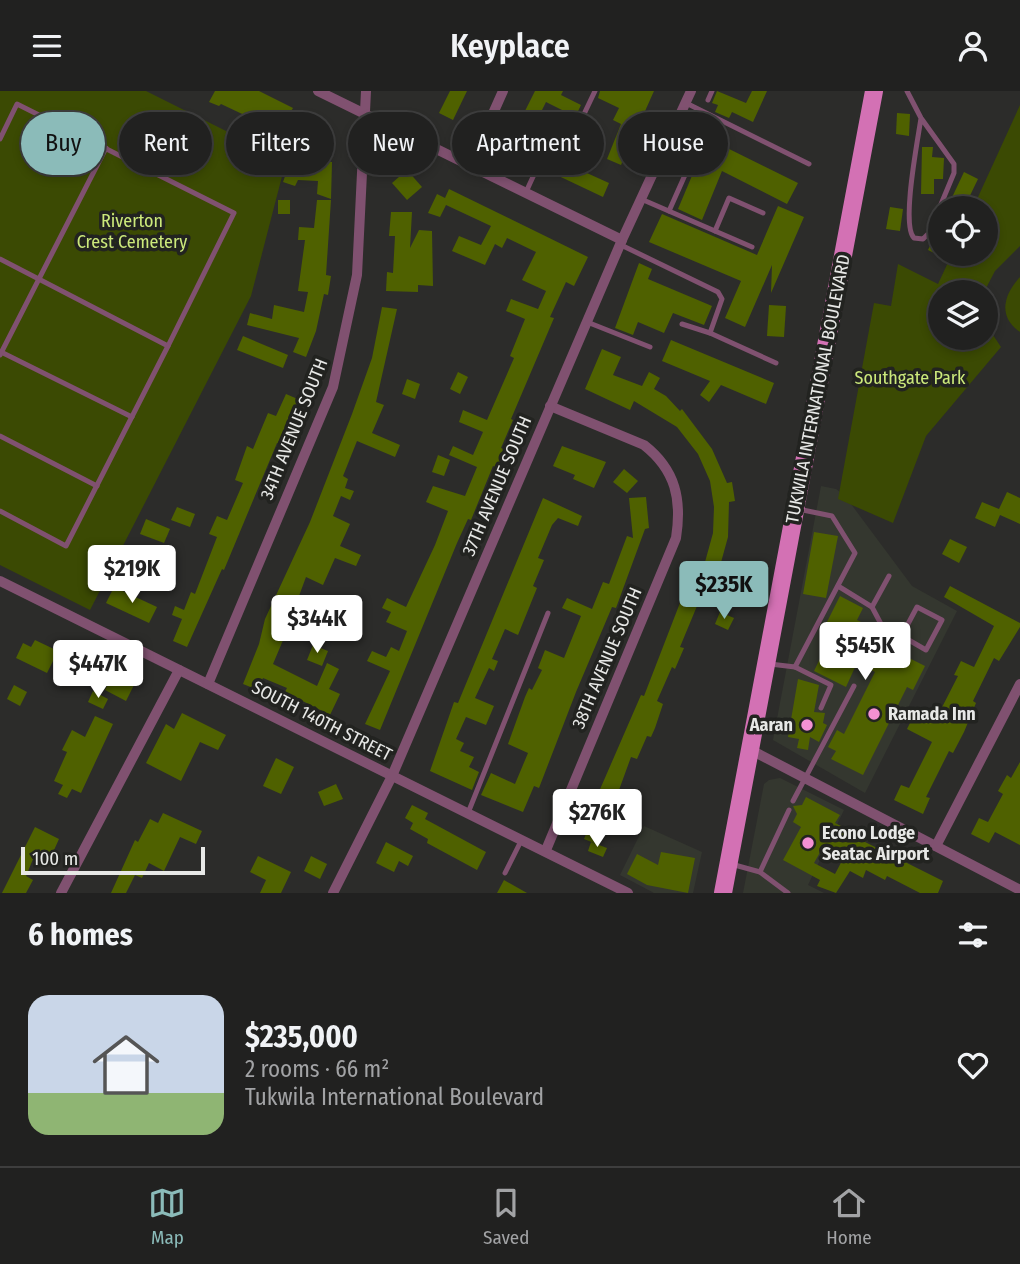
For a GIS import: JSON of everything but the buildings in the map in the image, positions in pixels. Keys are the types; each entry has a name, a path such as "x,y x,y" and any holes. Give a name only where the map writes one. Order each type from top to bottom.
{"main road":[{"name":"TUKWILA INTERNATIONAL BOULEVARD","path":"723,893 874,91"}],"street":[{"path":"318,91 361,112"},
{"name":"34TH AVENUE SOUTH","path":"365,112 366,91"},
{"path":"494,112 503,91"},
{"name":"37TH AVENUE SOUTH","path":"335,892 392,776 550,406 691,91"},
{"name":"34TH AVENUE SOUTH","path":"208,684 334,387 357,275 362,175"},
{"path":"490,175 622,242"},
{"name":"38TH AVENUE SOUTH","path":"546,850 676,538 680,514 678,493 670,473 644,445 550,406"},
{"name":"SOUTH 140TH STREET","path":"0,581 628,893"},
{"path":"61,893 179,670"},
{"path":"936,846 1020,684"},
{"path":"749,749 1020,890"}],"lane":[{"path":"526,193 543,155 569,140 595,91"},
{"path":"708,100 712,91"},
{"path":"907,91 921,118 954,164 954,173 929,233 923,239 914,238 910,234 909,217 921,118"},
{"path":"686,103 809,164"},
{"path":"0,139 17,104 234,213 66,546 0,511"},
{"path":"106,148 1,353 132,417"},
{"path":"669,211 684,175"},
{"path":"715,231 729,198 764,213"},
{"path":"641,199 752,247"},
{"path":"622,242 721,295 710,333"},
{"path":"0,259 168,346"},
{"path":"587,322 650,347"},
{"path":"682,324 710,333 776,363"},
{"path":"0,436 97,486"},
{"path":"795,508 832,516 855,553 795,667"},
{"path":"872,607 889,576"},
{"path":"838,586 872,607 881,624 901,637 926,650 942,620 917,607 901,637"},
{"path":"468,813 548,613"},
{"path":"765,663 795,667 831,685 821,708"},
{"path":"793,801 854,686"},
{"path":"760,872 789,810"},
{"path":"505,873 522,839"},
{"path":"728,863 760,872 788,893"}],"shaded area":[{"path":"821,486 836,489 845,496 912,586 957,611 865,793 773,740"},
{"path":"780,778 844,810 808,885 824,893 743,893 764,784"},
{"path":"644,826 702,852 693,893 654,893 620,875"}],"green space":[{"name":"Riverton Crest Cemetery","path":"0,91 146,91 188,112 119,112 119,175 212,175 212,124 226,131 226,175 282,175 251,296 90,610 0,565"},
{"name":"Southgate Park","path":"1020,105 1020,246 995,271 990,280 940,280 946,266 998,266 998,196 978,196"},
{"name":"Southgate Park","path":"898,264 930,280 928,350 998,350 998,342 1001,347 926,436 893,523 838,499 874,303 891,306"},
{"path":"1020,277 1020,332 1008,320 1005,306 1010,291"}],"place":[{"name":"Ramada Inn","path":"874,714"},
{"name":"Aaran","path":"807,725"},
{"name":"Econo Lodge Seatac Airport","path":"808,843"}]}
